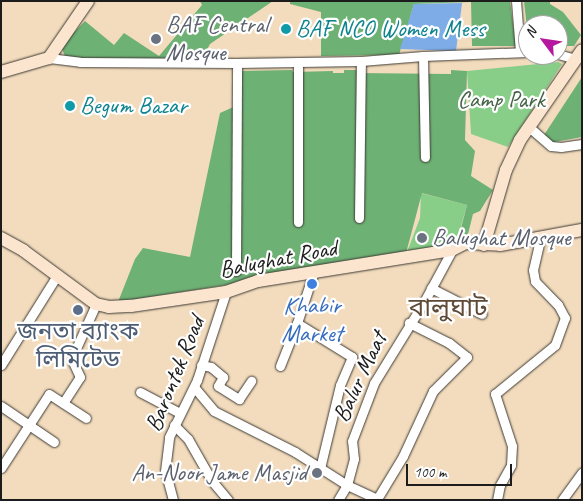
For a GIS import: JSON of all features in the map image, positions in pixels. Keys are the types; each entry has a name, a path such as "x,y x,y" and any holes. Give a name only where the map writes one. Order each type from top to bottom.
{"street":[{"path":"49,58 88,1"},
{"path":"516,1 518,15"},
{"path":"1,72 49,58 80,62 237,63 361,61 423,56 518,52"},
{"path":"484,245 506,170 529,127 579,54"},
{"path":"423,56 425,157"},
{"path":"359,218 361,61"},
{"path":"298,62 298,222"},
{"path":"236,270 237,63"},
{"path":"529,127 551,146 561,147 582,144"},
{"name":"Balughat Road","path":"96,304 131,306 226,292 258,281 452,250 466,243 500,245 582,230"},
{"path":"1,238 24,251 56,277 96,304 74,353 73,362 80,377 63,403"},
{"path":"497,500 500,485 511,465 512,446 495,394 556,345 564,318 558,305 535,281 533,270 540,239"},
{"name":"Balur Maat","path":"338,500 347,485 354,459 352,441 374,383 452,250"},
{"path":"280,366 297,323 314,271"},
{"path":"2,360 56,277"},
{"path":"431,288 482,314"},
{"name":"Barontek Road","path":"173,500 165,471 167,449 174,426 194,387 226,292"},
{"path":"297,323 352,357 340,385 320,468"},
{"path":"194,387 214,410 295,452 347,485 377,499 403,456 433,391 467,357 449,343 409,323"},
{"path":"201,366 210,367 223,377 218,386 239,399 251,381"},
{"path":"140,392 180,413"},
{"path":"1,468 49,394 86,418"},
{"path":"1,406 54,442"},
{"path":"174,426 188,439 212,481 228,500"},
{"path":"562,500 582,472"}],"green space":[{"path":"200,1 273,1 210,44 202,59 66,59 61,46 85,21 114,45 124,33 159,56 202,5"},
{"path":"290,1 510,1 516,46 472,46 471,2 414,4 399,55 321,56 321,12 290,4"},
{"path":"524,1 550,1 550,4 565,15 526,15"},
{"path":"568,18 581,35 574,46 568,46"},
{"name":"Camp Park","path":"528,65 561,65 508,147 471,134 467,71"},
{"path":"292,70 293,72 333,71 333,73 344,73 344,70 357,70 357,73 451,74 451,70 467,71 465,140 475,151 471,176 493,190 480,211 473,214 467,238 459,236 467,205 422,193 405,257 118,302 135,259 143,248 190,257 220,113 240,104 241,71"},
{"path":"582,77 582,137 549,143 544,135"},
{"path":"421,193 467,205 456,244 407,252 420,218"}],"water":[{"path":"462,3 456,51 400,49 414,4"}],"place":[{"name":"BAF NCO Women Mess","path":"286,29"},
{"name":"BAF Central Mosque","path":"156,39"},
{"name":"Begum Bazar","path":"70,106"},
{"name":"Balughat Mosque","path":"422,238"},
{"name":"Khabir Market","path":"312,284"},
{"name":"জনতা ব্যাংক লিমিটেড","path":"78,310"},
{"name":"An-Noor Jame Masjid","path":"317,473"}],"district":[{"name":"বালুঘাট","path":"448,308"}]}
